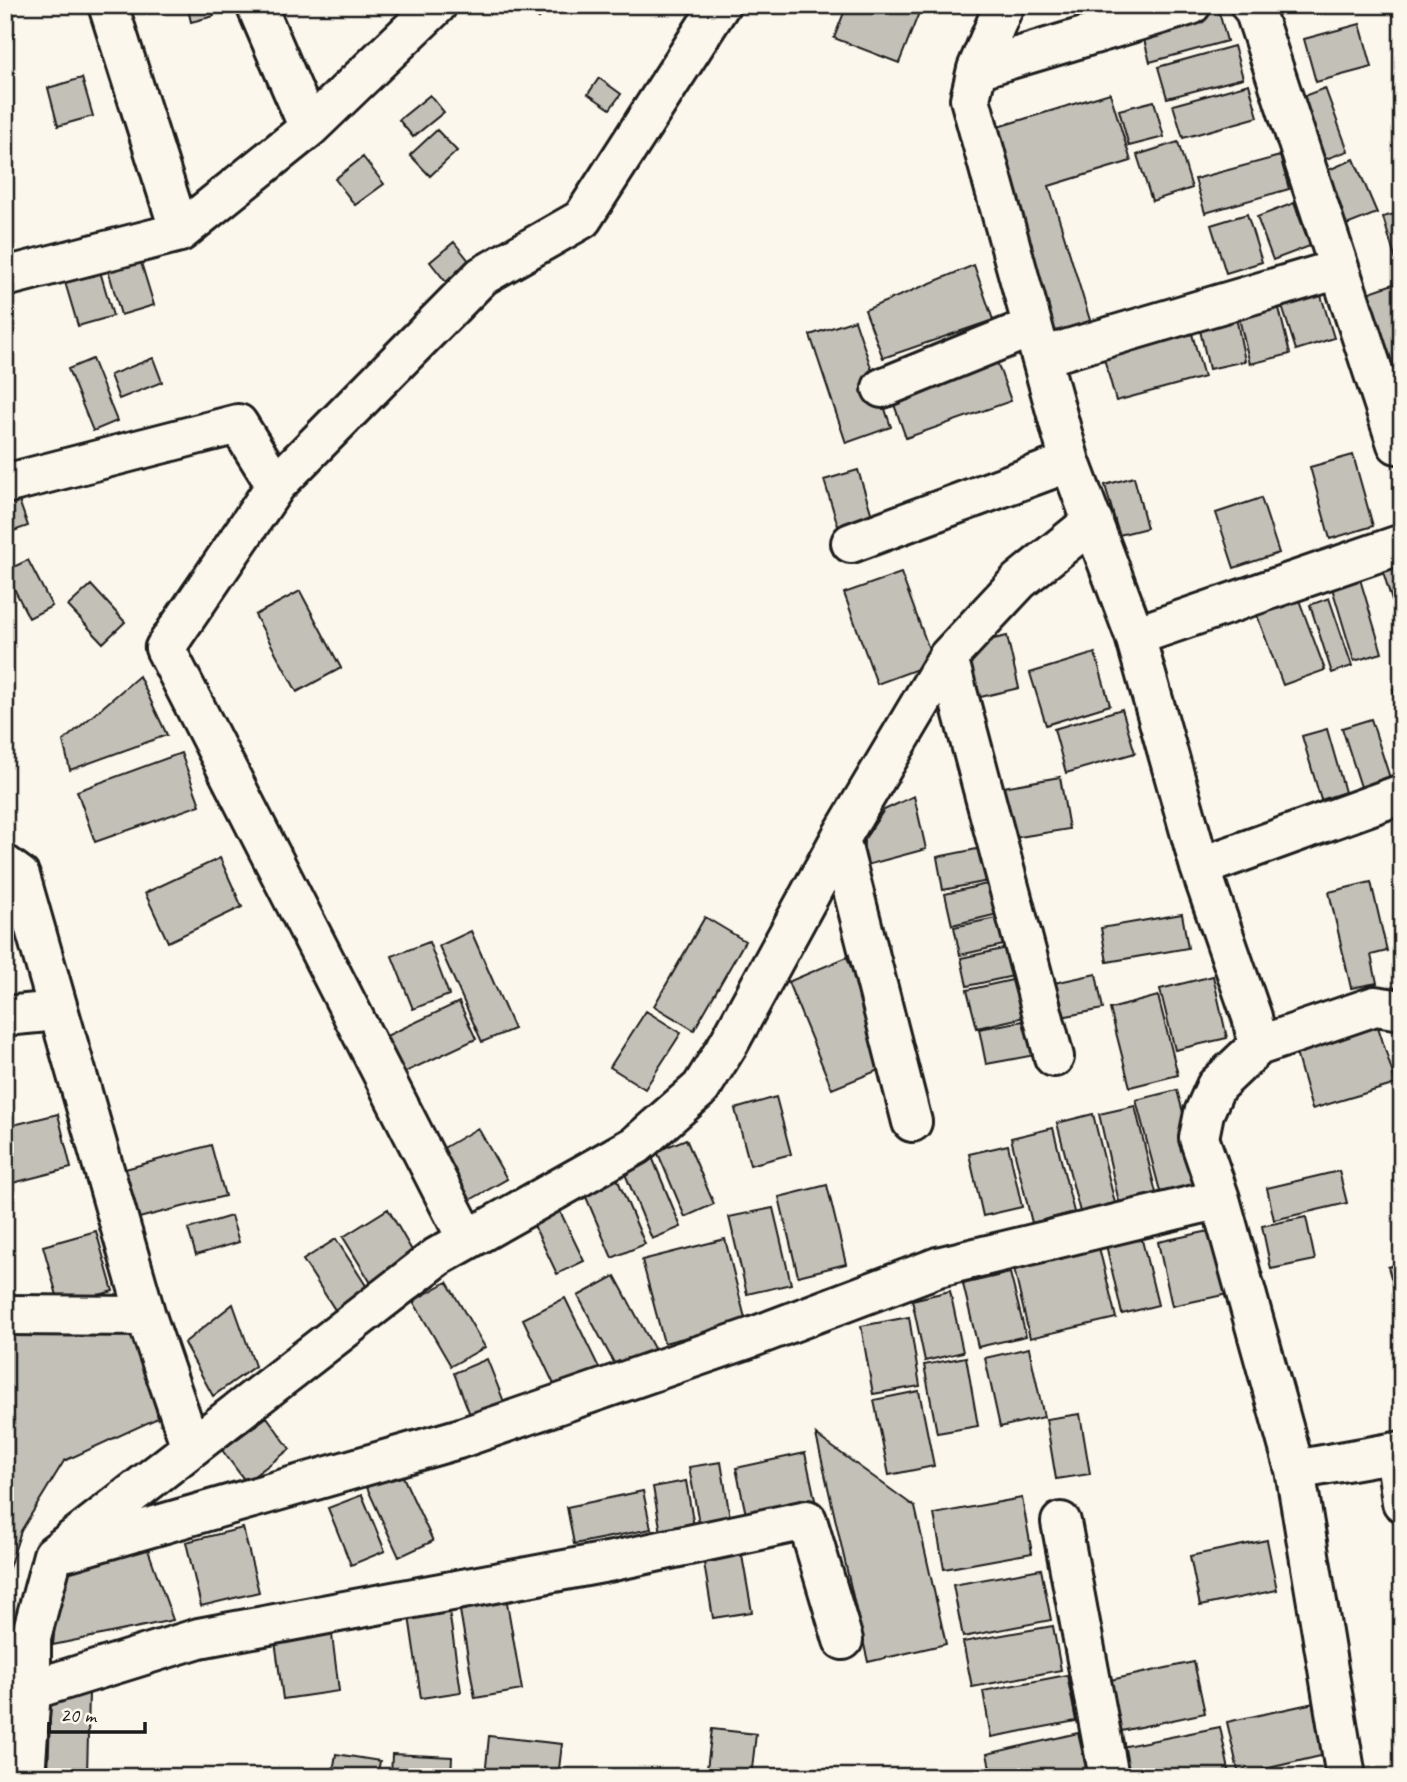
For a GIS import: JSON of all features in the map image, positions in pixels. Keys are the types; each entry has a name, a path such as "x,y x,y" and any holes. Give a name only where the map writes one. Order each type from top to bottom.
{"street":[{"path":"108,5 180,232"},
{"path":"256,5 309,128"},
{"path":"5,277 180,232 309,128 438,5"},
{"path":"467,1239 165,648 276,485 482,276 582,219 720,5"},
{"path":"1004,5 977,69 970,100 1070,462 1135,636 1200,867 1252,1017 1258,1046"},
{"path":"977,69 1191,5"},
{"path":"1250,5 1254,9 1397,444"},
{"path":"882,388 1037,342 1339,269"},
{"path":"5,485 238,425 276,485"},
{"path":"851,542 1070,462"},
{"path":"25,1777 31,1690 18,1635 53,1555 437,1257 636,1144 701,1088 729,1043 840,839 948,657 1019,581 1093,521"},
{"path":"1135,636 1402,544"},
{"path":"948,657 1054,1057"},
{"path":"1200,867 1402,794"},
{"path":"840,839 912,1122"},
{"path":"5,865 20,876 146,1316 191,1447"},
{"path":"1346,1777 1295,1470 1220,1199 1199,1138 1204,1113 1216,1086 1258,1046 1376,1006 1402,1010"},
{"path":"5,1016 58,1011"},
{"path":"53,1555 458,1439 753,1336 938,1267 1220,1199"},
{"path":"5,1315 146,1316"},
{"path":"1295,1470 1398,1451 1402,1502"},
{"path":"31,1690 199,1638 613,1561 807,1520 843,1640"},
{"path":"1061,1522 1109,1777"}],"building":[{"path":"187,5 212,5 214,16 191,22"},
{"path":"522,5 549,5 539,18"},
{"path":"847,5 908,5 920,10 899,63 834,38"},
{"path":"1217,5 1227,41 1150,62 1140,25"},
{"path":"1360,24 1372,67 1316,82 1304,39"},
{"path":"1234,46 1243,78 1167,98 1158,67"},
{"path":"82,78 93,116 58,126 48,88"},
{"path":"599,78 621,94 610,109 588,94"},
{"path":"1249,84 1258,117 1183,138 1173,105"},
{"path":"1325,88 1348,151 1312,164 1288,102"},
{"path":"1110,93 1131,161 1049,186 1093,330 1056,341 991,129"},
{"path":"430,95 444,112 413,137 399,120"},
{"path":"1154,101 1164,137 1129,146 1119,110"},
{"path":"437,130 457,151 430,176 410,155"},
{"path":"1178,142 1192,188 1152,201 1137,155"},
{"path":"1280,156 1289,189 1205,213 1195,179"},
{"path":"363,157 384,184 355,205 335,179"},
{"path":"1354,159 1377,213 1334,230 1312,177"},
{"path":"1294,203 1310,246 1273,260 1257,217"},
{"path":"1402,212 1402,267 1398,268 1383,217"},
{"path":"1247,214 1262,262 1226,273 1211,225"},
{"path":"454,242 470,262 446,282 430,262"},
{"path":"139,256 154,305 121,315 107,266"},
{"path":"97,261 113,316 78,326 62,272"},
{"path":"974,265 993,320 883,358 865,310"},
{"path":"1402,281 1402,417 1361,295"},
{"path":"1319,289 1334,338 1296,350 1280,300"},
{"path":"1278,304 1290,354 1250,364 1238,314"},
{"path":"1236,317 1245,361 1209,369 1199,326"},
{"path":"855,320 891,427 846,443 810,335"},
{"path":"1191,330 1204,377 1116,401 1103,355"},
{"path":"153,358 162,382 119,399 110,375"},
{"path":"92,359 117,421 93,431 68,369"},
{"path":"996,359 1011,401 906,438 891,396"},
{"path":"1353,455 1373,526 1330,539 1310,467"},
{"path":"858,470 873,519 839,529 824,480"},
{"path":"1134,477 1147,528 1119,535 1105,485"},
{"path":"16,492 28,526 5,534 5,496"},
{"path":"1261,498 1279,553 1234,568 1216,513"},
{"path":"1402,556 1402,616 1397,617 1380,562"},
{"path":"28,560 52,606 29,618 5,571"},
{"path":"1357,569 1382,653 1354,661 1329,578"},
{"path":"901,573 934,663 877,684 844,593"},
{"path":"1293,584 1325,670 1283,685 1251,599"},
{"path":"91,585 125,622 103,643 68,606"},
{"path":"300,591 341,668 297,692 255,615"},
{"path":"1329,598 1352,666 1332,673 1310,605"},
{"path":"1007,636 1019,688 972,699 959,647"},
{"path":"1095,653 1110,705 1046,725 1030,673"},
{"path":"139,676 167,735 70,770 63,741"},
{"path":"1402,686 1402,718 1393,689"},
{"path":"1122,709 1135,753 1066,773 1054,729"},
{"path":"1371,719 1391,781 1362,790 1342,728"},
{"path":"1327,729 1345,792 1321,800 1302,736"},
{"path":"181,753 200,805 95,842 77,791"},
{"path":"1060,777 1069,829 1013,838 1003,787"},
{"path":"914,796 926,849 863,866 864,840 884,810"},
{"path":"987,847 993,880 943,890 937,857"},
{"path":"220,858 242,907 168,942 145,893"},
{"path":"995,882 1002,913 952,925 945,894"},
{"path":"1371,882 1387,951 1371,955 1377,983 1351,988 1329,892"},
{"path":"1182,914 1188,948 1107,962 1101,928"},
{"path":"1005,916 1012,943 960,955 954,927"},
{"path":"705,917 745,941 694,1030 654,1006"},
{"path":"471,931 514,1029 482,1042 439,946"},
{"path":"429,942 449,995 413,1009 392,956"},
{"path":"1012,947 1018,975 967,986 961,958"},
{"path":"847,957 891,1065 832,1089 788,982"},
{"path":"1096,974 1103,1009 1061,1017 1054,983"},
{"path":"1213,976 1227,1038 1175,1050 1160,989"},
{"path":"1021,978 1029,1016 977,1028 967,990"},
{"path":"1158,996 1178,1075 1130,1087 1110,1009"},
{"path":"459,1002 476,1039 399,1075 382,1038"},
{"path":"646,1011 681,1033 645,1089 610,1067"},
{"path":"1374,1014 1396,1084 1312,1109 1292,1039"},
{"path":"1029,1020 1035,1055 986,1064 979,1029"},
{"path":"1177,1090 1202,1184 1161,1195 1136,1100"},
{"path":"776,1097 791,1154 750,1165 735,1109"},
{"path":"1135,1106 1156,1193 1119,1202 1099,1114"},
{"path":"58,1114 71,1168 5,1185 5,1127"},
{"path":"1093,1114 1115,1203 1080,1212 1057,1123"},
{"path":"478,1128 507,1179 463,1204 435,1153"},
{"path":"1053,1128 1074,1212 1032,1223 1011,1138"},
{"path":"686,1139 714,1204 685,1217 657,1151"},
{"path":"211,1145 225,1196 135,1219 122,1170"},
{"path":"1008,1145 1022,1207 983,1216 969,1154"},
{"path":"652,1157 681,1227 652,1239 623,1169"},
{"path":"613,1169 645,1244 612,1258 580,1183"},
{"path":"1339,1171 1347,1203 1274,1220 1267,1188"},
{"path":"827,1185 846,1264 798,1276 779,1197"},
{"path":"556,1203 584,1261 557,1274 529,1215"},
{"path":"773,1208 791,1284 747,1294 729,1217"},
{"path":"388,1209 418,1261 374,1288 343,1237"},
{"path":"231,1216 239,1242 196,1255 188,1229"},
{"path":"1306,1217 1315,1260 1271,1269 1262,1226"},
{"path":"1139,1228 1158,1305 1122,1314 1104,1236"},
{"path":"1214,1230 1228,1294 1172,1306 1158,1242"},
{"path":"96,1231 113,1291 60,1306 43,1246"},
{"path":"336,1239 372,1295 339,1316 303,1260"},
{"path":"725,1239 746,1322 664,1343 642,1260"},
{"path":"1097,1239 1116,1318 1030,1338 1012,1260"},
{"path":"1402,1263 1402,1286 1394,1288 1388,1267"},
{"path":"1010,1273 1026,1336 978,1347 963,1284"},
{"path":"615,1276 657,1354 620,1374 578,1296"},
{"path":"447,1282 485,1347 451,1366 413,1301"},
{"path":"950,1291 963,1352 925,1361 912,1300"},
{"path":"565,1298 602,1374 559,1395 523,1319"},
{"path":"233,1304 255,1366 213,1396 184,1343"},
{"path":"909,1317 920,1386 873,1394 861,1326"},
{"path":"5,1328 138,1328 158,1418 64,1461 21,1531 5,1580"},
{"path":"1029,1348 1044,1417 1000,1427 985,1358"},
{"path":"966,1357 978,1426 937,1433 924,1365"},
{"path":"487,1359 508,1412 474,1425 454,1373"},
{"path":"919,1391 934,1466 889,1475 874,1400"},
{"path":"1080,1414 1090,1474 1056,1479 1046,1419"},
{"path":"267,1417 290,1449 246,1482 222,1450"},
{"path":"816,1435 915,1507 946,1644 868,1662"},
{"path":"805,1453 817,1509 748,1524 736,1468"},
{"path":"721,1462 731,1524 700,1529 689,1467"},
{"path":"398,1466 433,1541 399,1557 364,1481"},
{"path":"686,1481 696,1538 663,1544 653,1487"},
{"path":"643,1491 651,1529 574,1544 567,1507"},
{"path":"362,1495 385,1551 351,1565 328,1508"},
{"path":"1022,1498 1032,1553 944,1569 934,1514"},
{"path":"243,1528 259,1592 201,1606 186,1542"},
{"path":"1267,1540 1277,1590 1200,1606 1190,1556"},
{"path":"147,1547 173,1620 53,1645 60,1571"},
{"path":"741,1550 752,1612 713,1618 703,1557"},
{"path":"1041,1569 1051,1620 963,1637 953,1585"},
{"path":"504,1585 522,1690 475,1698 457,1593"},
{"path":"449,1611 461,1692 421,1698 409,1616"},
{"path":"330,1619 339,1691 283,1699 273,1626"},
{"path":"1053,1626 1061,1670 972,1687 963,1642"},
{"path":"1194,1662 1205,1713 1112,1733 1101,1682"},
{"path":"1067,1675 1076,1721 991,1737 983,1691"},
{"path":"51,1692 89,1693 87,1775 48,1774"},
{"path":"1314,1703 1325,1755 1239,1775 1227,1722"},
{"path":"1220,1727 1230,1775 1127,1777 1121,1747"},
{"path":"712,1729 756,1734 751,1777 706,1777"},
{"path":"1078,1733 1088,1777 992,1777 987,1754"},
{"path":"489,1736 562,1744 558,1777 485,1777"},
{"path":"336,1754 380,1761 377,1777 332,1777"},
{"path":"392,1754 452,1757 451,1777 391,1777"}]}
